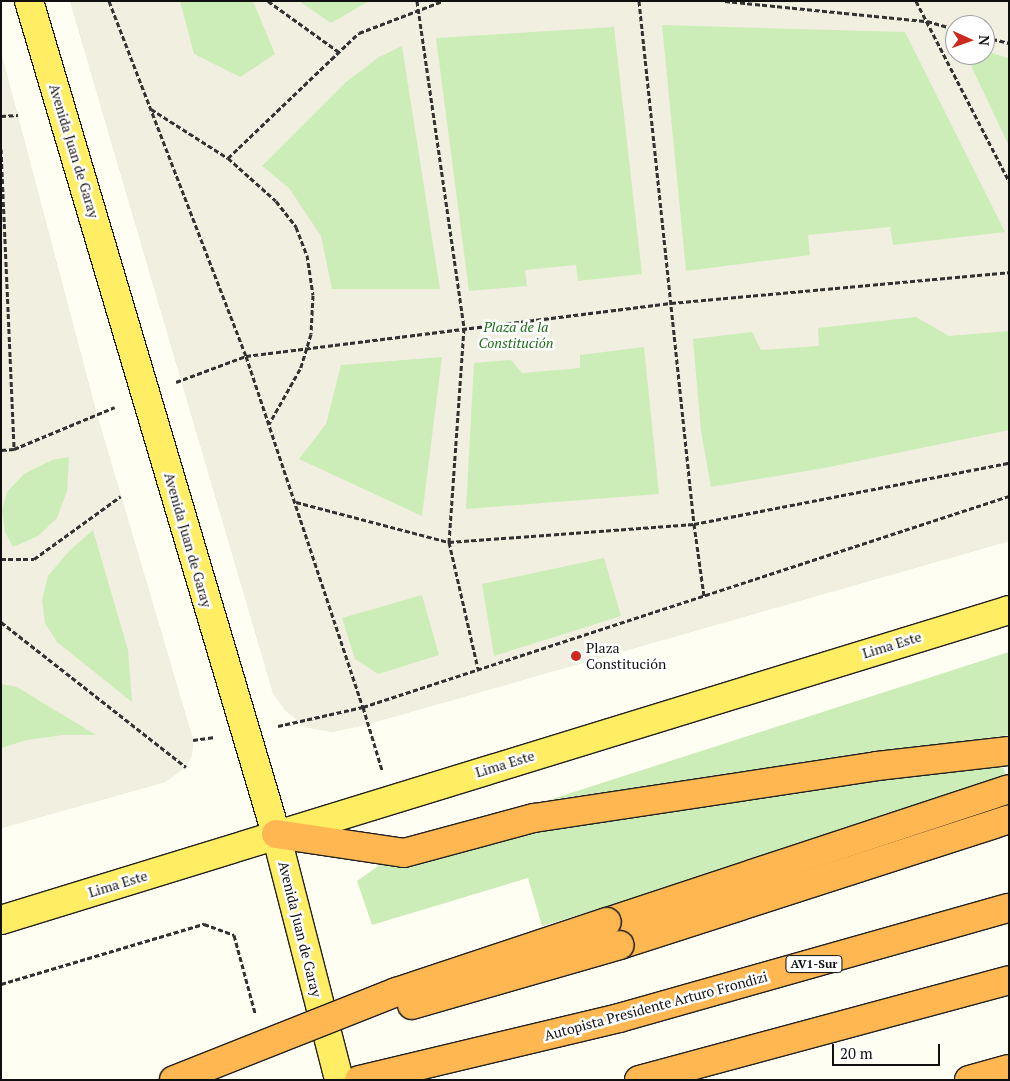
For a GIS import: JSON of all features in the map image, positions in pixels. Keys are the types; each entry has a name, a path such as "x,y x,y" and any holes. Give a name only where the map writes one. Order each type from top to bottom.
{"highway":[{"path":"276,834 404,853 534,818 877,766 1009,750"},
{"path":"174,1080 221,1061 613,933 1009,789"},
{"path":"613,933 1009,819"},
{"name":"Autopista Presidente Arturo Frondizi","path":"359,1080 619,1018 1009,908"},
{"path":"639,1080 1009,980"},
{"path":"969,1080 1009,1069"}],"main road":[{"name":"Avenida Juan de Garay","path":"29,1 276,834 339,1080"},
{"name":"Lima Este","path":"1,920 1009,610"}],"path":[{"path":"109,1 246,356 363,707 390,799"},
{"path":"268,1 339,52"},
{"path":"417,1 464,328 449,542 478,669"},
{"path":"228,158 359,33 443,1"},
{"path":"639,1 694,524 704,596"},
{"path":"725,1 927,21 945,26"},
{"path":"916,1 1009,182"},
{"path":"995,40 1009,44"},
{"path":"150,108 228,158 276,201 296,227 307,255 313,295 312,334 300,369 269,425"},
{"path":"1,116 18,116"},
{"path":"1,149 14,449"},
{"path":"1,450 14,449 144,393 246,356 671,303 1009,272"},
{"path":"295,502 449,542 694,524 1009,463"},
{"path":"1,560 34,559 121,496"},
{"path":"193,740 245,733 363,707 1009,496"},
{"path":"1,622 186,767"},
{"path":"1,984 204,924 234,935 256,1016"}],"green space":[{"name":"Plaza de la Constitución","path":"70,1 1009,1 1009,541 368,724 332,732 306,727 286,711 273,693"},
{"path":"1,53 97,415 193,740 192,754 186,767 165,782 1,828"},
{"path":"1009,652 1009,735 549,800"},
{"path":"1003,767 1008,781 878,825 542,926 528,878 372,925 357,881 381,864 597,816 764,792"}],"shaded area":[{"path":"70,1 180,1 194,54 240,77 275,54 253,1 299,1 331,23 369,1 1009,1 1009,58 995,54 995,15 945,15 945,65 971,65 1009,146 1009,331 949,336 916,317 818,328 819,346 761,350 752,332 693,339 701,431 711,487 824,468 1009,430 1009,541 368,724 332,732 306,727 286,711 273,693","holes":["662,25 905,32 1005,232 893,245 890,227 808,235 810,255 686,271","614,27 642,274 578,281 576,265 525,270 527,286 469,291 436,38","402,46 440,289 332,289 321,236 289,188 262,166 346,82 379,57","644,347 659,494 466,509 474,363 511,360 522,373 580,368 580,355","442,357 422,516 299,459 326,424 341,365","604,558 621,616 494,656 482,584","422,595 439,655 378,674 355,659 342,618"]},
{"path":"1,53 97,415 193,740 192,754 186,767 165,782 1,828 1,748 27,740 63,735 96,735 17,687 1,684","holes":["69,457 67,491 57,518 38,536 13,547 5,532 2,510 7,492 24,474 52,460","93,530 128,650 132,702 57,642 45,623 42,600 48,576 69,551"]}],"place":[{"name":"Plaza Constitución","path":"576,656"}]}
